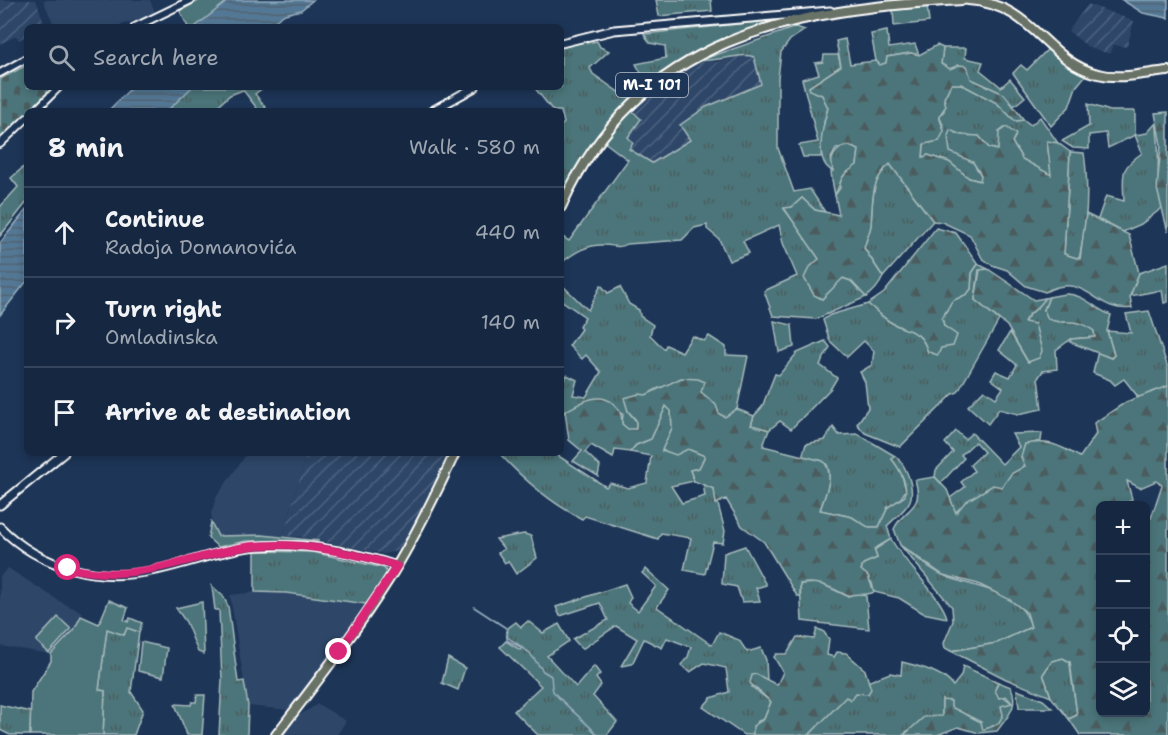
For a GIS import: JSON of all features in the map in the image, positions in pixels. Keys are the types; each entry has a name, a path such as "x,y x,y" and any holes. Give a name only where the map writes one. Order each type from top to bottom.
{"main road":[{"name":"M-I 101","path":"564,201 579,170 601,136 631,103 662,76 730,40 841,11 966,0 985,2 1010,11 1026,21 1068,60 1087,70 1113,77 1168,71"},
{"path":"564,42 614,30 841,11"},
{"path":"437,108 470,90"},
{"path":"0,505 59,456"},
{"path":"276,735 319,679 397,566 453,456"},
{"path":"0,526 40,558 91,573 135,574 238,549 269,545 308,547 397,566"}],"street":[{"path":"141,24 191,0"},
{"path":"0,73 24,60"},
{"path":"38,108 56,90"},
{"path":"0,144 24,121"}],"shaded area":[{"path":"0,0 36,0 45,24 24,24 24,37 19,40 16,36 0,44"},
{"path":"43,0 150,0 156,14 124,24 54,24"},
{"path":"229,0 313,0 301,10 285,14 270,24 199,24"},
{"path":"1122,0 1168,0 1168,18 1143,13"},
{"path":"1088,4 1134,21 1127,47 1113,45 1110,54 1088,47 1068,31"},
{"path":"745,54 755,57 762,85 681,125 690,140 652,163 629,149 627,138 641,119 631,110 671,76 701,60 717,62"},
{"path":"129,90 189,90 170,108 111,108"},
{"path":"24,213 24,285 0,315 0,243"},
{"path":"245,456 306,456 283,536 218,536 214,531 211,513 217,496"},
{"path":"306,456 449,456 429,502 402,550 384,554 302,537 283,536"},
{"path":"8,568 61,602 82,612 74,630 51,654 0,646 0,576"},
{"path":"266,591 366,604 328,662 289,710 248,706 230,595"},
{"path":"318,704 346,721 337,735 279,735 293,715 296,717"}],"green space":[{"path":"200,0 229,0 199,24 186,24 180,11"},
{"path":"656,0 711,0 712,11 659,16"},
{"path":"927,6 929,22 894,26 893,9"},
{"path":"804,17 737,34 707,47 655,79 632,98 612,120 593,144 564,193 564,108 551,108 536,90 564,90 564,47 586,40 587,43 597,41 600,47 609,51 590,68 593,74 620,93 641,73 636,64 666,58 665,46 650,43 644,34"},
{"path":"796,27 805,30 790,40 781,52 778,78 778,148 794,192 810,189 825,212 815,210 802,198 792,207 784,209 814,247 820,259 809,268 822,299 842,278 851,281 866,297 816,319 773,316 764,291 797,276 783,243 779,225 743,241 749,253 729,261 719,239 707,229 707,225 694,228 682,240 627,244 618,247 592,246 564,261 564,238 569,241 628,160 603,141 631,110 641,119 628,137 633,143 629,149 652,163 690,140 680,125 706,107 761,84 754,57 701,60"},
{"path":"887,31 889,48 915,44 919,55 910,53 887,57 886,63 880,65 876,61 871,34"},
{"path":"845,39 850,64 876,61 880,65 886,63 887,57 911,53 919,55 937,45 943,48 941,64 950,69 959,65 967,66 971,79 1004,94 1024,120 1015,121 997,103 961,84 951,84 944,98 946,106 939,116 944,131 939,141 924,144 923,157 928,155 949,162 969,178 980,181 981,175 973,162 950,152 948,136 950,130 961,135 979,136 989,148 998,150 999,132 1006,127 1016,134 1012,142 1022,159 1051,175 1047,141 1058,143 1070,152 1064,254 1080,259 1086,214 1129,235 1139,273 1130,296 1132,308 1109,305 1071,286 1045,292 1026,286 1007,270 992,265 982,258 970,235 942,222 933,221 890,164 876,184 871,225 864,248 883,277 880,283 866,297 851,281 843,278 822,299 814,295 804,278 809,268 819,259 784,208 792,207 802,198 815,210 839,215 835,195 843,177 857,165 859,150 847,145 836,149 831,158 833,171 827,167 821,152 821,143 828,108 822,95 810,90 809,87 841,66 836,41"},
{"path":"943,48 966,48 965,58 983,62 980,70 1001,87 1010,79 1025,97 1014,106 1004,94 971,79 959,65 950,69 941,64"},
{"path":"1049,48 1086,75 1076,87 1069,107 1051,126 1013,73 1021,65 1027,70"},
{"path":"824,55 838,55 841,66 809,87 810,90 822,95 828,108 824,122 821,157 803,157 799,145 818,142 802,79 819,74 815,63 823,62"},
{"path":"24,67 24,90 50,90 32,108 24,108 24,117 0,141 0,79"},
{"path":"951,84 961,84 997,103 1015,121 1024,120 1031,125 1040,117 1058,143 1047,142 1052,176 1022,159 1012,142 1015,137 1000,139 998,150 989,148 979,136 961,135 950,151 973,162 981,175 981,181 969,178 949,162 928,155 923,158 924,144 939,141 944,127 939,116 944,111 944,98"},
{"path":"189,90 243,90 230,95 215,108 170,108"},
{"path":"243,90 260,90 255,94 266,108 257,108"},
{"path":"1088,104 1110,111 1135,111 1135,135 1108,148 1106,133 1089,135 1089,149 1073,148 1062,141 1089,126"},
{"path":"1168,112 1168,232 1157,189 1161,145 1155,113"},
{"path":"1156,123 1162,208 1141,224 1123,232 1098,219 1106,196 1124,201 1124,173 1129,163 1142,153 1135,135 1147,133"},
{"path":"847,145 859,150 857,165 844,175 835,195 831,172 832,159 835,153"},
{"path":"1070,152 1084,153 1086,166 1084,233 1079,259 1064,254"},
{"path":"890,164 933,221 883,277 864,248 871,225 876,184"},
{"path":"24,167 24,206 0,236 0,207 18,187 11,178"},
{"path":"936,228 956,233 978,264 972,273 971,289 967,294 952,301 942,318 944,326 957,335 953,346 941,348 938,355 928,352 918,335 889,321 868,304 884,293"},
{"path":"1168,263 1168,302 1164,303 1162,290 1130,296 1139,273"},
{"path":"978,264 988,269 979,270 975,300 999,320 958,392 953,394 900,447 865,433 857,424 868,408 865,382 860,372 872,365 874,351 864,341 847,357 830,341 823,320 830,315 868,304 889,321 918,335 928,352 944,326 942,318 952,301 967,294 971,289 972,273"},
{"path":"988,269 1034,300 1045,298 1024,322 1035,324 1042,351 1039,358 1028,362 1007,326 975,300 980,270"},
{"path":"601,285 608,293 620,287 629,304 639,310 640,316 653,325 650,335 664,349 666,345 682,352 692,336 704,341 709,336 726,347 726,355 748,356 737,409 725,417 719,414 711,401 699,392 684,387 668,386 651,392 628,411 636,421 636,429 628,430 622,424 623,414 592,399 564,413 564,380 567,375 577,380 573,395 586,397 601,372 586,355 582,359 569,346 581,329 579,327 585,317 564,302 564,287 588,310"},
{"path":"1065,294 1078,296 1111,315 1107,331 1114,355 1111,358 1070,342 1071,339 1095,337 1094,331 1086,326 1075,322 1048,319 1044,310 1049,297"},
{"path":"1049,297 1044,310 1064,322 1076,321 1084,324 1094,331 1095,337 1071,339 1056,350 1057,369 1043,371 1038,378 1042,409 1018,414 999,409 988,424 968,406 984,390 996,398 1003,388 991,379 996,371 1010,377 1017,365 999,350 1010,332 1028,362 1024,323 1045,298"},
{"path":"1149,311 1168,368 1168,386 1139,398 1124,379 1115,385 1110,380 1093,373 1098,351 1111,358 1114,355 1107,331 1131,333 1126,314"},
{"path":"774,321 792,325 794,347 779,352"},
{"path":"825,341 830,347 820,365 837,378 831,388 791,429 780,421 769,430 751,425 754,416 762,407 775,374 779,375 797,353"},
{"path":"681,378 698,379 705,382 701,392 716,405 719,414 725,417 737,409 754,416 751,425 769,430 763,446 823,461 827,466 829,478 820,510 852,517 868,527 879,527 888,507 905,496 904,480 891,458 895,456 899,460 911,484 911,498 905,509 887,526 891,539 874,549 877,558 863,564 861,570 868,576 874,592 848,596 825,586 807,583 800,584 800,596 797,596 764,542 742,526 726,499 716,504 714,489 694,481 690,470 699,468 705,456 688,449 676,455 662,450 672,428 671,411 666,406 651,439 636,445 630,452 615,450 613,458 591,445 585,452 600,466 598,476 573,461 582,451 569,440 565,411 588,400 598,398 609,400 620,413 622,424 628,429 636,429 636,420 628,411 624,398 639,394 646,395"},
{"path":"1168,386 1168,735 1080,735 1069,719 1077,715 1070,662 1063,658 1052,661 1043,674 1051,697 1006,679 951,651 997,643 1031,627 1027,613 1010,600 978,584 943,575 900,545 894,529 915,503 917,490 915,480 935,477 947,490 956,513 965,502 993,485 1002,487 1011,474 1025,466 1021,457 1025,444 1040,442 1054,444 1080,457 1096,434 1094,423 1126,402"},
{"path":"666,406 671,410 672,428 662,451 688,449 706,456 699,468 690,470 694,481 671,486 682,503 705,496 703,483 714,489 725,531 723,543 713,542 705,574 684,570 691,538 661,533 658,539 585,516 582,519 559,506 538,490 502,456 559,456 606,487 610,483 628,488 647,483 651,456 630,452 636,445 651,439"},
{"path":"833,427 839,435 858,434 895,456 891,458 900,469 906,490 899,501 888,507 879,527 867,527 852,517 820,510 828,483 829,469 822,461 802,457 806,444 825,440"},
{"path":"956,431 965,439 972,433 1002,464 1019,447 1012,434 1042,433 1041,441 1025,445 1021,457 1025,466 1000,488 966,504 955,513 950,498 965,487 961,482 974,471 970,465 984,452 975,442 961,455 964,458 941,483 935,477 936,470 953,452 945,443"},
{"path":"211,522 218,536 262,535 319,541 246,541 218,547 208,538"},
{"path":"524,534 531,536 537,558 516,574 508,561 505,563 498,553 504,549 496,539"},
{"path":"891,539 931,590 947,618 923,613 899,598 874,592 872,583 861,571 863,564 877,558 874,550"},
{"path":"900,545 943,575 1007,597 1026,614 1031,627 997,643 951,651 945,648 944,643 953,621 952,607"},
{"path":"745,546 766,585 756,588 760,601 742,602 737,587 722,584 724,553"},
{"path":"255,551 312,552 384,568 388,574 366,604 286,593 255,592"},
{"path":"646,569 669,590 657,607 712,645 719,632 739,640 747,652 761,648 766,660 767,681 756,674 752,687 771,702 764,719 758,721 753,735 744,735 703,707 711,698 729,692 726,668 704,663 690,672 681,665 688,657 691,647 667,638 662,648 644,639 632,664 621,666 637,639 616,626 582,649 573,639 608,620 600,603 560,616 556,607 625,584 631,597 628,603 638,611 656,586 642,573"},
{"path":"820,583 847,596 855,593 866,596 869,629 802,621 800,584"},
{"path":"212,586 223,596 228,606 238,682 244,681 248,706 247,735 219,735 222,680 219,610 215,610"},
{"path":"109,600 128,608 124,620 128,622 130,618 142,623 139,632 127,628 124,635 107,629 99,690 105,691 103,735 30,735 31,692 51,661 51,654 74,630 81,616 99,624"},
{"path":"202,602 204,654 198,652 186,622 176,608"},
{"path":"58,617 71,629 49,653 36,641"},
{"path":"528,621 543,633 559,624 569,641 547,656 576,687 594,666 600,674 596,678 601,685 593,696 617,722 607,735 538,735 514,711 541,686 500,647 506,641 520,650 522,647 507,637 508,628 516,622 521,627"},
{"path":"127,627 139,632 131,692 143,710 134,735 103,735 105,691 99,690 107,628 124,635"},
{"path":"817,629 823,631 829,639 827,655 834,657 837,652 846,653 865,670 871,689 868,694 856,693 851,700 846,697 809,735 753,735 753,726 764,719 771,702 750,683 752,675 756,674 777,685 783,672 774,657 776,654 787,654 797,637 814,639"},
{"path":"141,642 167,648 163,677 138,671"},
{"path":"448,658 465,668 458,690 442,683"},
{"path":"1063,658 1070,662 1077,715 1069,719 1051,697 1043,674 1052,661"},
{"path":"902,662 937,673 953,686 961,676 963,666 998,682 995,690 1013,704 998,724 982,731 972,719 942,700 942,716 907,731 904,735 809,735 846,696 861,692 867,682 890,673 901,675"},
{"path":"998,682 1011,687 1014,700 1012,710 997,731 979,733 958,727 937,735 904,735 924,717 942,716 942,700 951,701 951,707 981,722 983,730 998,724 1003,715 1001,706 1012,703 1006,696 999,698 995,690"},
{"path":"1017,690 1043,700 1052,708 1019,708"},
{"path":"197,695 205,695 202,735 187,735 175,704 191,705 192,702 196,702"},
{"path":"0,705 31,712 30,735 10,735 0,730"}],"waterway":[{"path":"474,607 506,628 507,640 529,652 543,671 551,676 552,689 555,694 598,735"}],"route":[{"path":"68,568 91,573 135,574 238,549 269,545 308,547 397,566 339,652"}]}
